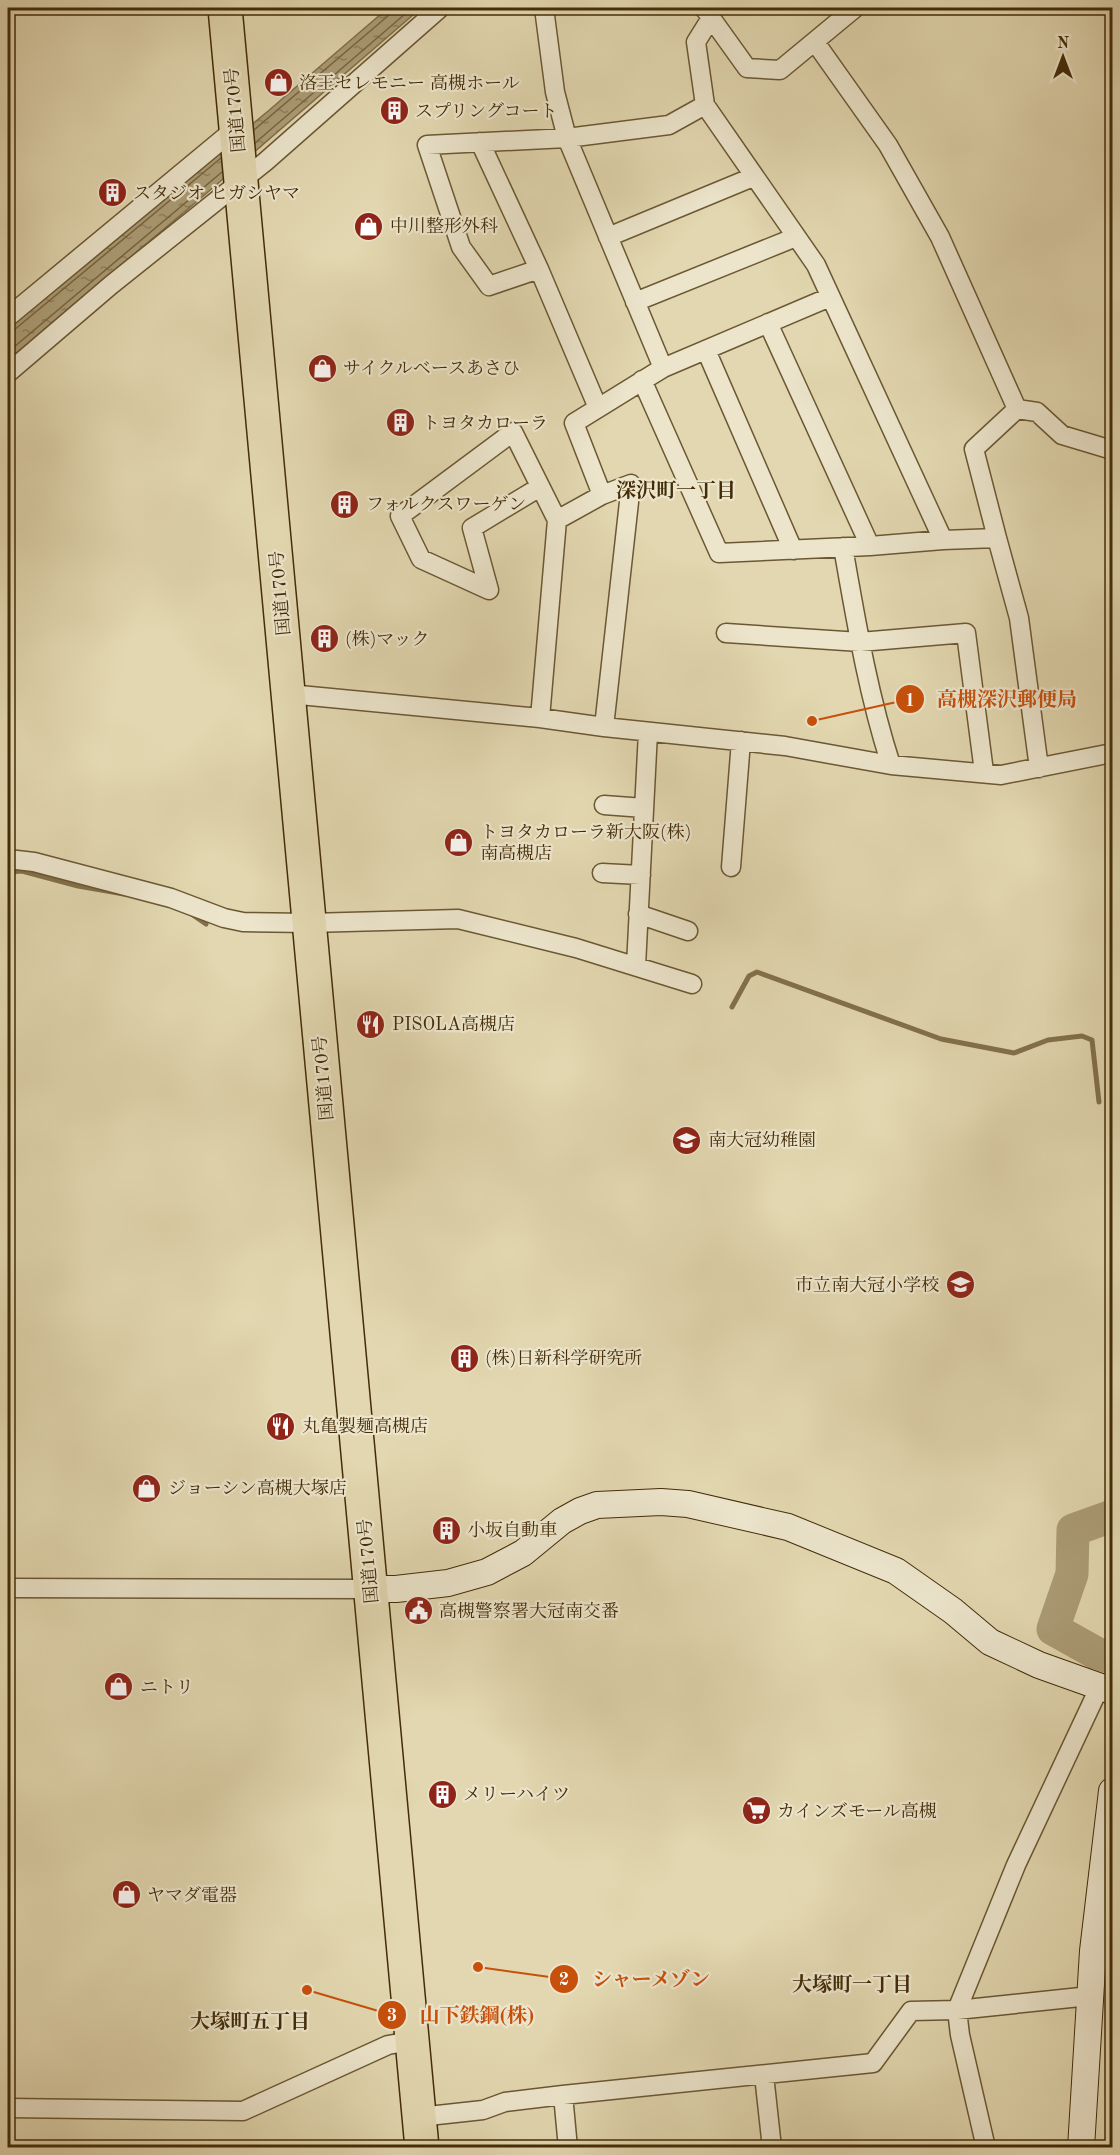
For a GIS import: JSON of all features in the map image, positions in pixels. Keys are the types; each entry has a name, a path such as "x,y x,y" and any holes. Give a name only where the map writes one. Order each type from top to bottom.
{"highway":[{"name":"国道170号","path":"225,8 420,2132"}],"street":[{"path":"8,373 266,162 440,8"},
{"path":"544,8 555,92 567,138 663,368"},
{"path":"708,13 747,68 780,70 855,8"},
{"path":"708,13 696,42 705,105 816,265 943,540"},
{"path":"815,42 888,145 940,237 1017,409"},
{"path":"539,269 489,286 461,247 428,144 567,138 669,125 705,105"},
{"path":"8,317 237,128"},
{"path":"480,142 539,269 598,408"},
{"path":"608,237 753,177"},
{"path":"635,302 796,237"},
{"path":"602,495 574,423 663,368 830,297"},
{"path":"768,323 870,546"},
{"path":"706,350 793,550"},
{"path":"642,381 719,553 997,538"},
{"path":"1017,409 1037,412 1062,435 1113,450"},
{"path":"1017,409 974,449 1019,618 1040,768"},
{"path":"540,487 472,528 489,590 421,559 400,516 513,432 557,520 540,718"},
{"path":"557,520 602,495 631,484 604,727"},
{"path":"843,547 877,723 891,765"},
{"path":"726,633 860,642 966,633 984,772"},
{"path":"289,694 540,718 785,746 891,765 1002,775 1113,753"},
{"path":"636,966 648,732"},
{"path":"731,867 741,741"},
{"path":"604,806 644,808"},
{"path":"8,859 34,862 171,898 224,918 243,922 309,923 458,919 576,948 692,984"},
{"path":"602,873 640,874"},
{"path":"639,914 688,931"},
{"path":"8,1588 396,1589 448,1583 487,1572 523,1553 562,1521 580,1510 597,1505 661,1502 688,1504 788,1527 896,1571 953,1611 990,1642 1039,1665 1106,1688 1016,1865 957,2010 960,2035 986,2148"},
{"path":"1081,2148 1093,1951 1113,1791"},
{"path":"420,2132 505,2102 873,2063 911,2011 957,2010 1090,1996"},
{"path":"8,2108 243,2111 388,2045 411,2041"},
{"path":"764,2075 772,2148"},
{"path":"563,2095 568,2148"}],"water":[{"path":"388,8 421,8 208,192 8,360 8,327 267,112"}],"waterway":[{"path":"8,872 22,871 78,886 124,894"},
{"path":"190,913 206,924"},
{"path":"732,1007 749,976 757,972 941,1039 1014,1053 1048,1040 1082,1036 1092,1040 1099,1102"},
{"path":"1112,1516 1073,1530 1072,1574 1053,1629 1096,1653 1112,1658"}],"place":[{"name":"洛王セレモニー 高槻ホール","path":"278,83"},
{"name":"スプリングコート","path":"394,111"},
{"name":"スタジオ ヒガシヤマ","path":"112,193"},
{"name":"中川整形外科","path":"369,226"},
{"name":"サイクルベースあさひ","path":"322,368"},
{"name":"トヨタカローラ","path":"401,423"},
{"name":"フォルクスワーゲン","path":"345,504"},
{"name":"(株)マック","path":"324,639"},
{"name":"高槻深沢郵便局","path":"812,721"},
{"name":"トヨタカローラ新大阪(株) 南高槻店","path":"459,842"},
{"name":"PISOLA高槻店","path":"371,1024"},
{"name":"南大冠幼稚園","path":"687,1140"},
{"name":"市立南大冠小学校","path":"960,1285"},
{"name":"(株)日新科学研究所","path":"464,1358"},
{"name":"丸亀製麺高槻店","path":"281,1426"},
{"name":"ジョーシン高槻大塚店","path":"147,1488"},
{"name":"小坂自動車","path":"446,1530"},
{"name":"高槻警察署大冠南交番","path":"418,1611"},
{"name":"ニトリ","path":"119,1687"},
{"name":"メリーハイツ","path":"442,1794"},
{"name":"カインズモール高槻","path":"756,1811"},
{"name":"ヤマダ電器","path":"126,1895"},
{"name":"シャーメゾン","path":"478,1967"},
{"name":"山下鉄鋼(株)","path":"307,1990"}],"district":[{"name":"深沢町一丁目","path":"676,490"},
{"name":"大塚町一丁目","path":"852,1984"},
{"name":"大塚町五丁目","path":"250,2021"}]}
